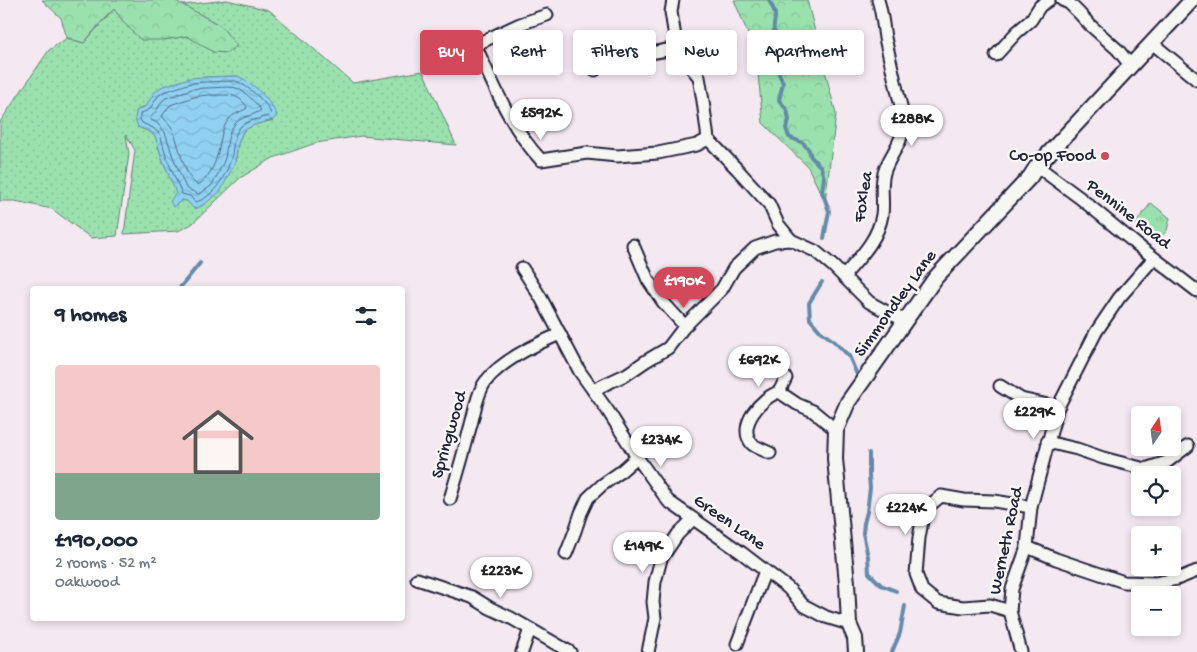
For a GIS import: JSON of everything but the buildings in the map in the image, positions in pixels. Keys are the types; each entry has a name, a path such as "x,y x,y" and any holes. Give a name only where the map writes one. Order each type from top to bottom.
{"street":[{"path":"673,0 671,12 674,30"},
{"name":"Foxlea","path":"844,276 873,241 882,215 882,181 884,172 900,142 903,128 902,111 878,0"},
{"path":"996,55 1030,20 1040,6 1049,0"},
{"path":"1062,0 1068,3 1118,50 1131,66"},
{"name":"Simmondley Lane","path":"856,652 855,638 849,624 835,459 836,430 848,402 936,277 1192,0"},
{"path":"547,15 520,24 475,45 511,121 528,147 540,160 587,153 617,156 658,153 697,145 708,139"},
{"path":"1152,43 1197,80"},
{"path":"696,75 703,101 708,139 769,204 778,224 791,240 815,251 844,276 869,302 904,320"},
{"name":"Pennine Road","path":"1037,166 1197,291"},
{"path":"593,390 628,374 668,348 684,327 722,290 734,268 754,248 775,241 791,240"},
{"path":"633,245 648,280 684,327"},
{"name":"Werneth Road","path":"1021,652 1010,611 1012,589 1027,548 1031,507 1057,409 1096,332 1119,298 1154,258"},
{"name":"Green Lane","path":"522,268 541,298 580,372 668,501 788,588 803,605 826,617 849,624"},
{"name":"Springwood","path":"450,499 477,400 485,382 516,356 560,334"},
{"path":"780,392 786,378"},
{"path":"1000,386 1021,399 1057,409"},
{"path":"770,453 753,446 747,427 755,410 772,394 780,392 797,404 813,411 836,430"},
{"path":"1047,442 1145,468 1167,462 1188,446"},
{"path":"566,554 588,498 637,457"},
{"path":"1010,611 990,605 963,607 938,603 922,590 916,574 924,510 941,496 964,500 994,500 1031,507"},
{"path":"648,652 655,618 655,582 661,560 678,534 693,519"},
{"path":"1027,548 1124,582 1156,583 1177,579 1197,571"},
{"path":"737,644 765,571"},
{"path":"417,580 472,597 570,652"},
{"path":"522,652 530,629"}],"green space":[{"path":"42,0 174,0 221,26 237,46 227,53 213,52 187,36 164,40 141,40 125,24 114,9 84,43 67,38 61,18"},
{"path":"227,0 269,10 353,83 420,72 420,75 425,75 456,145 361,136 316,143 273,158 240,178 192,224 178,231 124,234 135,150 126,135 129,154 117,236 91,238 52,209 15,201 0,201 0,122 49,50 67,38 84,43 114,9 164,40 188,36 213,52 221,26 183,5","holes":["238,76 273,120 254,125 243,131 238,144 235,163 187,201 182,200 173,207 177,193 163,161 155,136 138,127 140,108 146,106 161,87 206,77"]},
{"path":"734,0 807,0 815,30 747,31"},
{"path":"758,75 826,75 836,114 825,202 808,167 763,123"},
{"path":"1151,203 1170,218 1167,230 1157,242 1135,224"}],"water":[{"path":"238,76 260,92 270,103 277,115 273,120 254,125 243,131 238,144 235,163 220,192 202,206 194,209 187,201 182,200 173,207 170,201 176,193 155,136 138,127 135,119 136,111 146,106 154,93 161,87 190,78"}],"waterway":[{"path":"769,0 774,9 774,29 779,38 780,57 778,71 783,83 779,100 787,110 789,120 786,128 789,137 803,143 809,150 811,157 821,167 824,178 822,191 829,211 824,238"},
{"path":"181,286 200,263"},
{"path":"822,282 809,303 810,319 820,331 849,356 858,377"},
{"path":"869,453 870,488 863,533 869,573 881,585 896,591"},
{"path":"892,652 900,633 905,606"}],"place":[{"name":"Co-op Food","path":"1105,156"}]}
